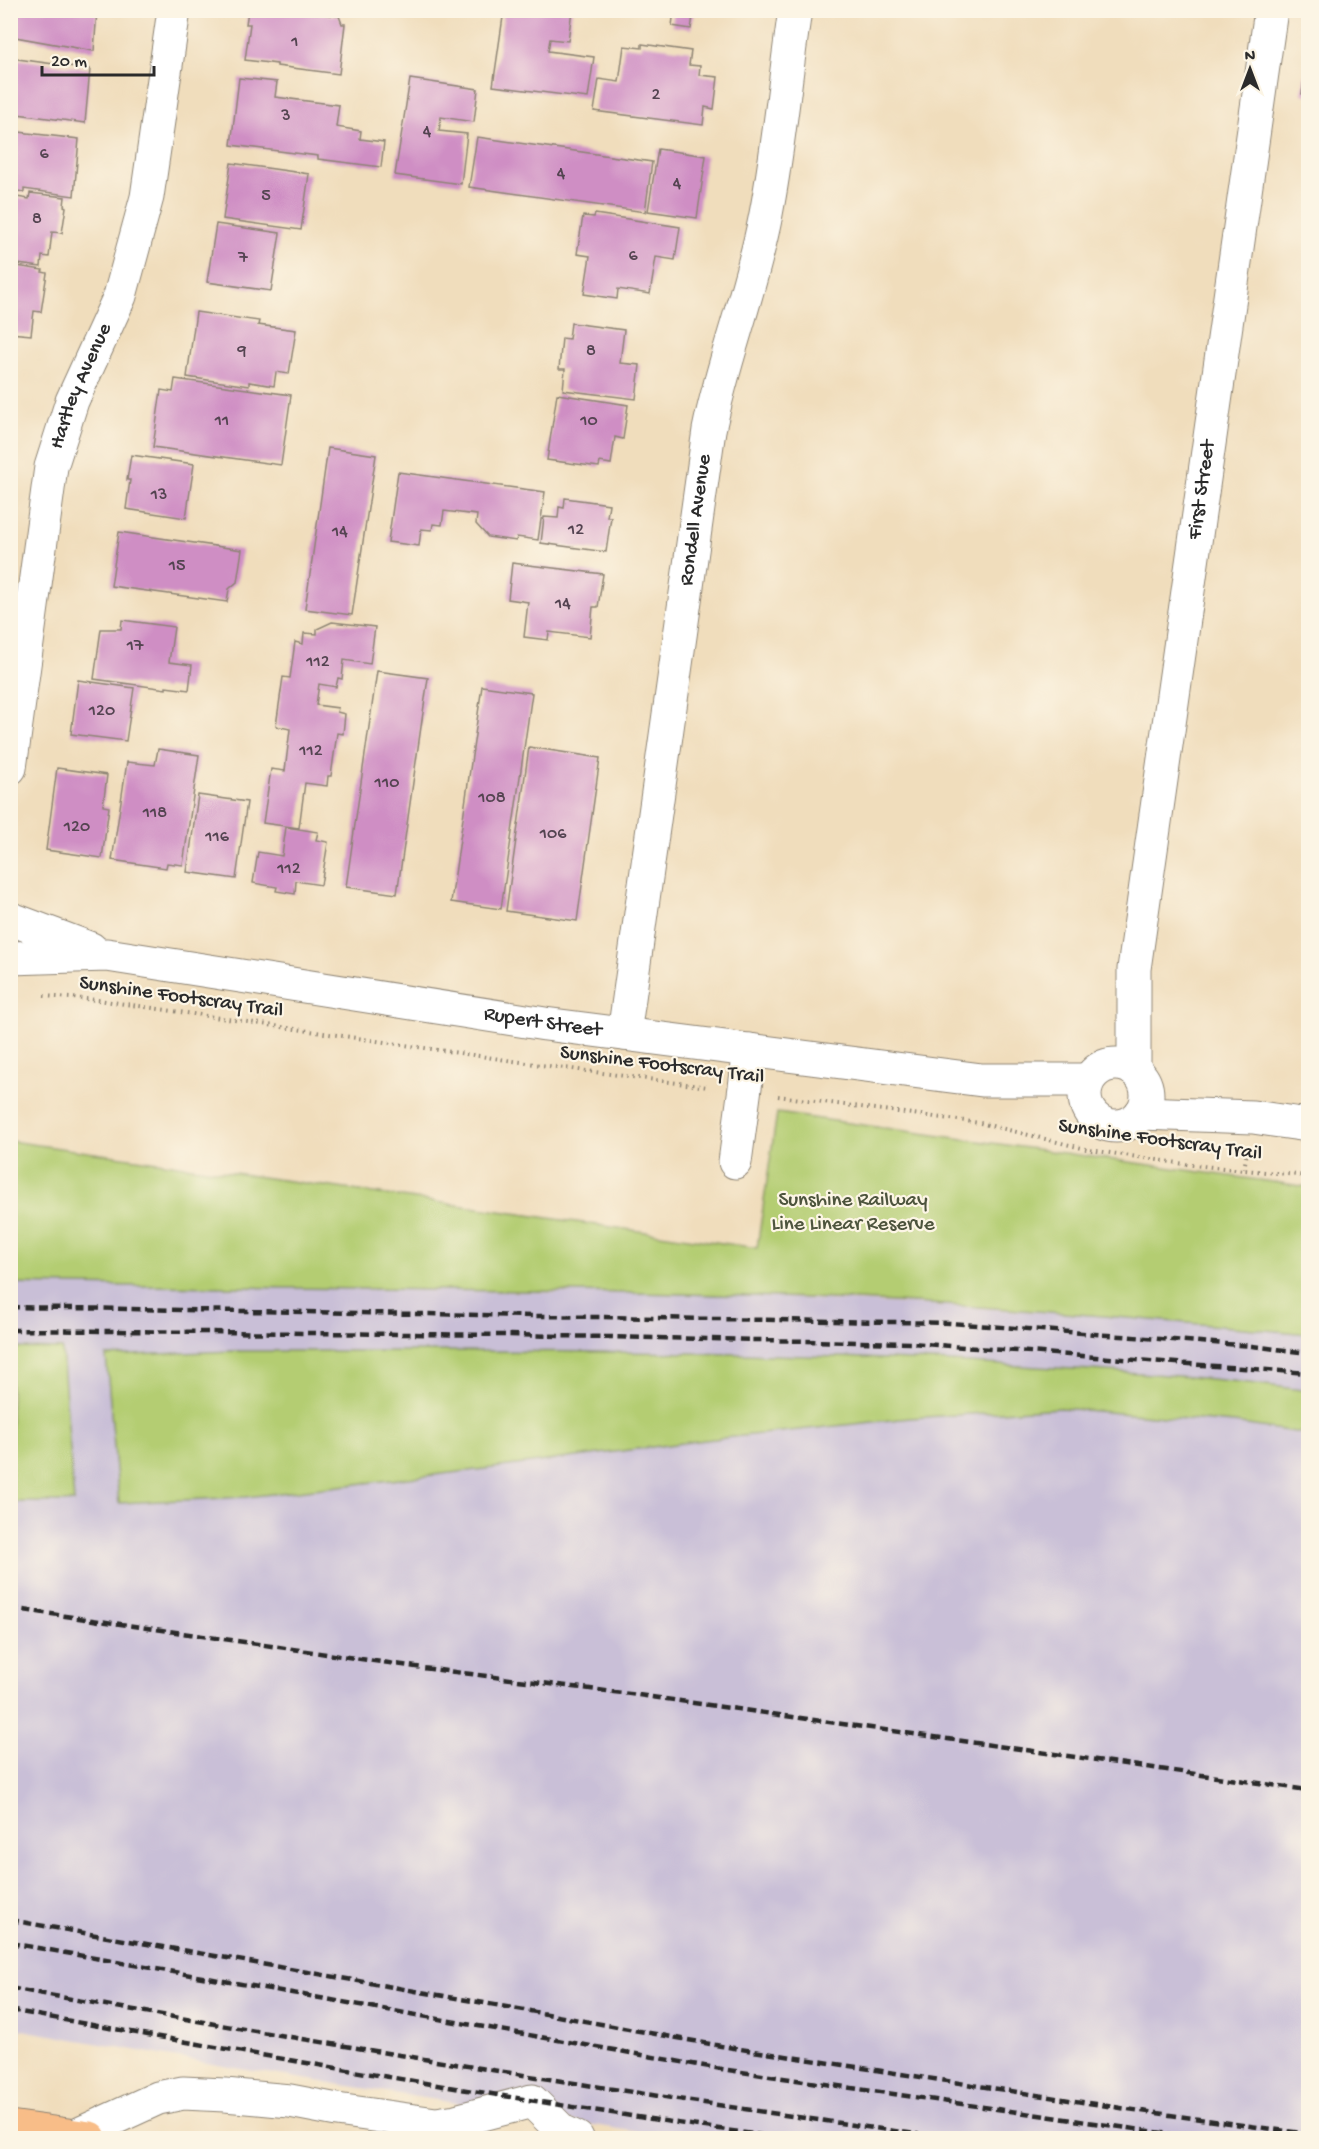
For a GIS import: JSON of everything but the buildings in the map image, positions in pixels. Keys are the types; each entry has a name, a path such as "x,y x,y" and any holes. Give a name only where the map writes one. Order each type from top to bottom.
{"main road":[{"path":"24,2132 82,2138"}],"street":[{"name":"Hartley Avenue","path":"10,768 51,467 72,401 120,296 147,197 174,10"},
{"name":"Rondell Avenue","path":"624,1034 710,430 718,387 753,270 766,214 795,10"},
{"name":"First Street","path":"1117,1087 1271,10"},
{"name":"Rupert Street","path":"12,918 107,955"},
{"path":"10,956 17,940 18,930 12,918"},
{"name":"Rupert Street","path":"10,956 107,955 624,1034 982,1080 1117,1087 1253,1117 1308,1125"},
{"path":"735,1162 750,1050"},
{"path":"82,2138 158,2098 183,2093 290,2101 436,2124 532,2101 562,2131 577,2139"}],"path":[{"name":"Sunshine Footscray Trail","path":"43,995 98,1000 522,1062 980,1123 1090,1150 1192,1165 1308,1176"}],"shaded area":[{"path":"11,1284 717,1295 930,1305 1166,1320 1308,1334 1308,2138 676,2138 235,2068 11,2028"}],"green space":[{"name":"Sunshine Railway Line Linear Reserve","path":"777,1113 1308,1187 1308,1334 1013,1309 790,1297 540,1291 11,1284 11,1141 757,1248"},
{"path":"11,1348 62,1349 74,1502 11,1502"},
{"path":"235,1351 523,1351 811,1356 1155,1374 1308,1391 1308,1434 1234,1423 1061,1408 910,1418 705,1440 246,1497 119,1503 106,1356"}],"railway":[{"path":"10,1307 950,1323 1252,1346 1308,1353"},
{"path":"10,1330 506,1335 910,1343 1308,1373"},
{"path":"10,1608 423,1668 638,1695 1308,1790"},
{"path":"10,1920 721,2046 1127,2109 1308,2134"},
{"path":"10,1943 721,2069 1197,2138"},
{"path":"10,1988 477,2068 944,2138"},
{"path":"10,2010 396,2078 782,2138"}]}
